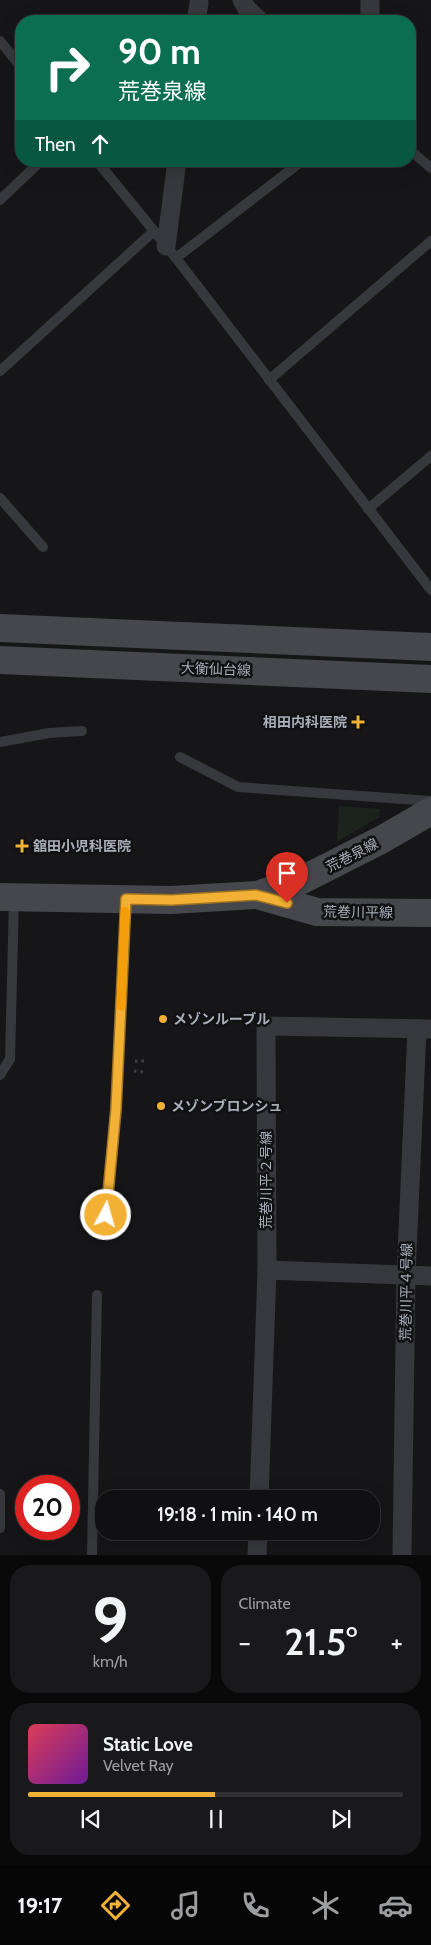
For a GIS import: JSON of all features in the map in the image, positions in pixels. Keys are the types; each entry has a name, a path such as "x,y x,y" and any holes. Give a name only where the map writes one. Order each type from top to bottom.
{"main road":[{"path":"0,628 418,646"},
{"name":"大衡仙台線","path":"0,660 431,679"},
{"name":"荒巻泉線","path":"7,897 172,900 256,895 302,880 381,840 431,811"},
{"name":"荒巻川平線","path":"256,895 317,912 431,913"}],"street":[{"path":"242,0 247,9 254,15"},
{"path":"370,0 370,15"},
{"path":"171,252 178,167"},
{"name":"荒巻川平２号線","path":"259,1490 266,1270 266,1026 424,1029"},
{"name":"荒巻川平４号線","path":"402,1555 406,1275 424,1029"},
{"path":"266,1270 431,1276"},
{"path":"257,1555 258,1540"}],"lane":[{"path":"0,41 15,60"},
{"path":"416,155 431,168"},
{"path":"0,200 35,167"},
{"path":"103,167 171,252 431,590"},
{"path":"171,252 293,167"},
{"path":"0,371 154,231"},
{"path":"269,380 431,241"},
{"path":"368,509 431,456"},
{"path":"0,498 43,547"},
{"path":"0,742 49,733 82,731"},
{"path":"180,757 238,787 431,801"},
{"path":"0,1075 10,1059 7,897"},
{"path":"106,1215 116,1109 126,899"},
{"path":"92,1555 97,1295"},
{"path":"0,1494 0,1528"}],"shaded area":[{"path":"339,806 380,809 379,817 337,842"}],"slow traffic":[{"path":"121,1006 125,911"}],"place":[{"name":"相田内科医院","path":"358,722"},
{"name":"舘田小児科医院","path":"22,846"},
{"name":"メゾンルーブル","path":"163,1019"},
{"name":"メゾンブロンシュ","path":"161,1106"}],"route":[{"path":"106,1215 116,1109 126,899 172,900 256,895 287,903"}]}
